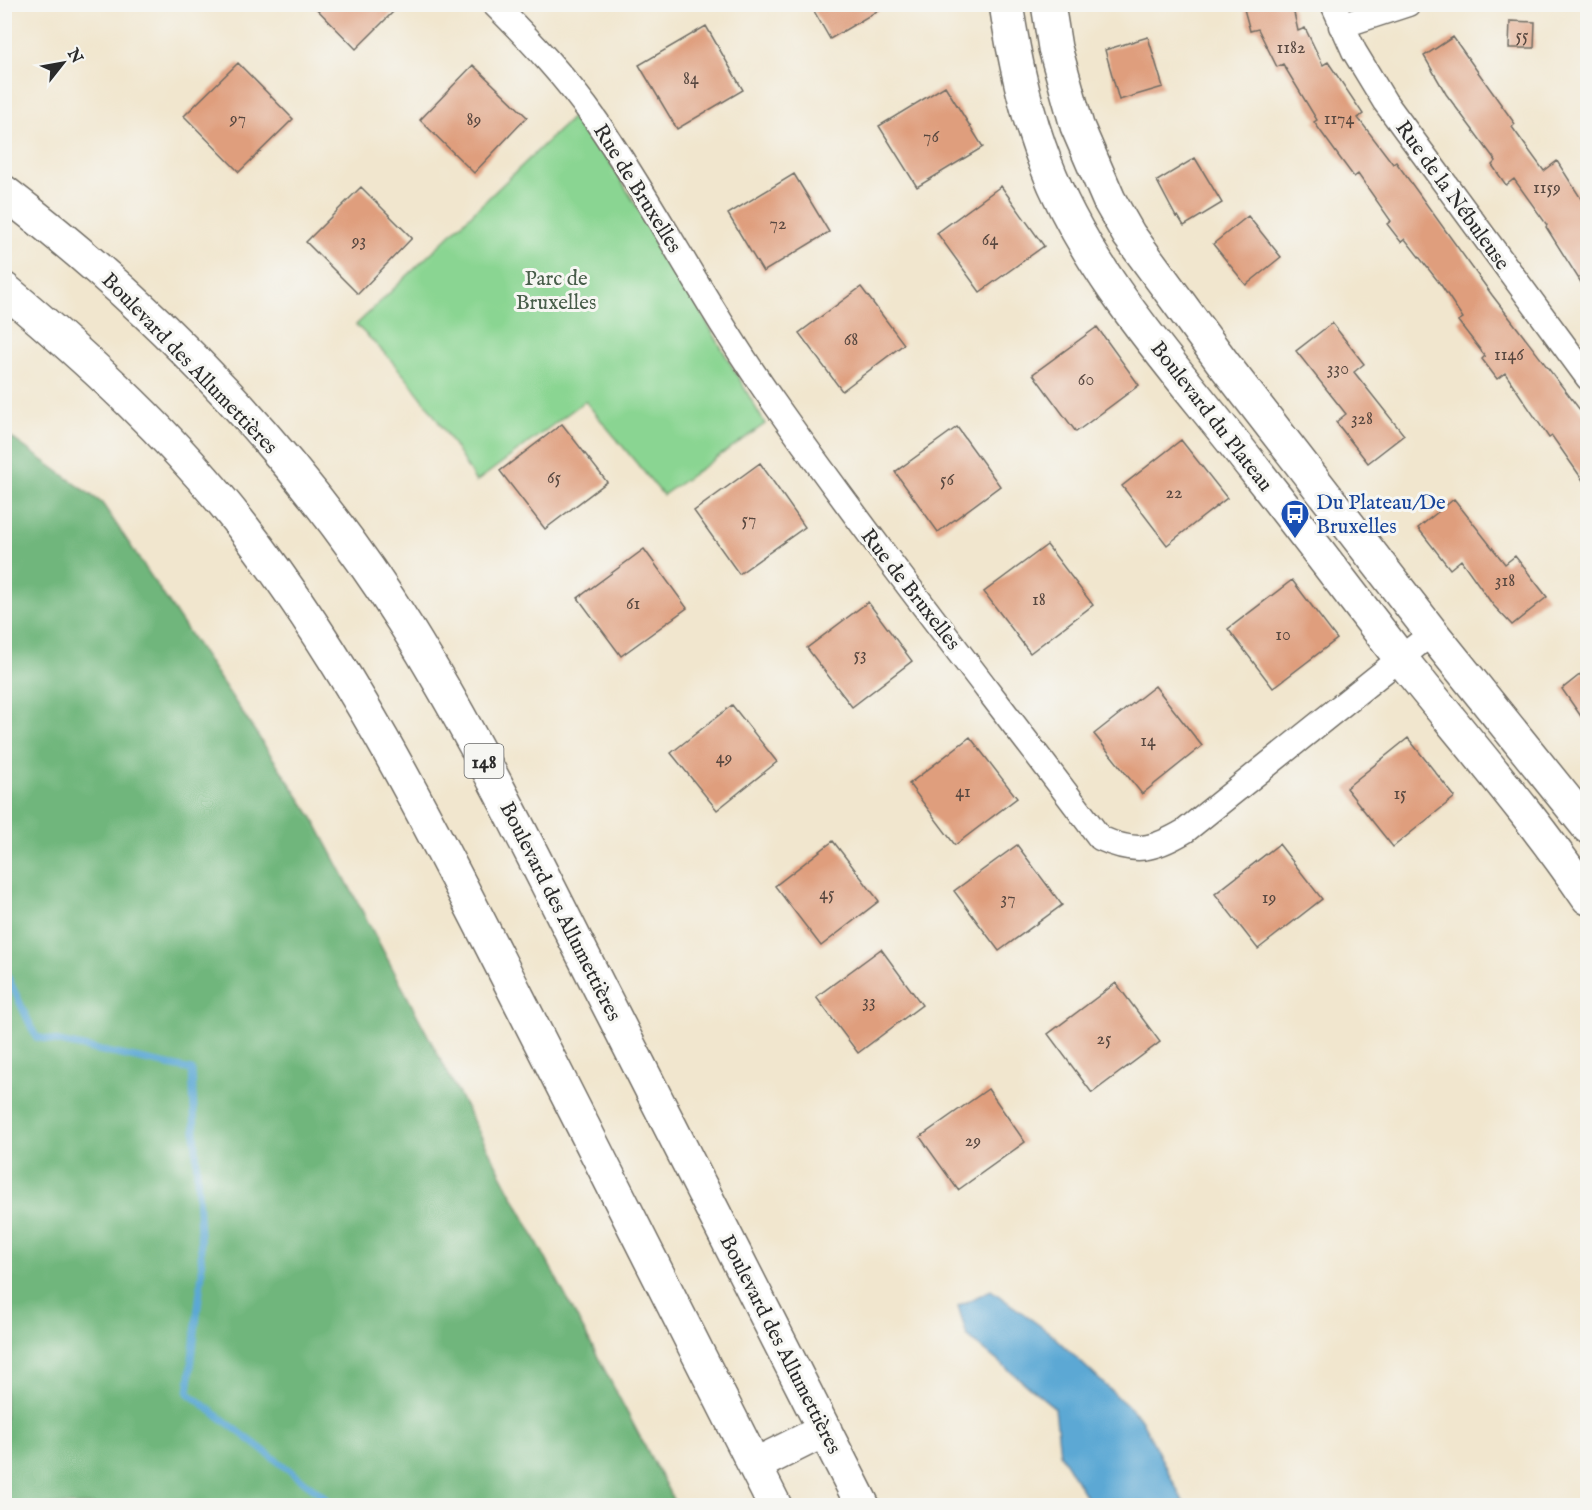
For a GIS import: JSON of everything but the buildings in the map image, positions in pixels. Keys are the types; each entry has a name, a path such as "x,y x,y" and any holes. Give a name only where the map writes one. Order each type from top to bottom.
{"main road":[{"name":"Boulevard du Plateau","path":"1006,4 1020,82 1046,164 1066,207 1103,271 1154,341 1401,658 1534,822 1587,898"},
{"name":"Boulevard du Plateau","path":"1048,4 1055,48 1077,126 1109,200 1129,235 1194,325 1432,633 1587,827"},
{"name":"Boulevard des Allumettières","path":"4,192 44,222 129,297 224,392 267,440 335,524 400,618 487,766 863,1506"},
{"path":"4,289 70,346 162,434 240,523 316,631 407,780 775,1506"},
{"path":"755,1465 825,1430"}],"street":[{"name":"Rue de Bruxelles","path":"495,4 532,41 596,121 645,195 710,307 776,406 869,535 1101,838 1120,847 1142,849 1163,844 1194,824 1432,633"},
{"path":"1337,15 1408,4"},
{"name":"Rue de la Nébuleuse","path":"1337,15 1385,102 1587,378"}],"green space":[{"name":"Parc de Bruxelles","path":"577,113 592,133 698,307 765,424 663,495 585,401 476,482 450,438 408,380 356,325"},
{"path":"5,433 102,503 313,818 676,1505 5,1505"}],"water":[{"path":"991,1290 1050,1333 1141,1419 1185,1505 1091,1505 1060,1454 1055,1408 967,1336 958,1306"}],"waterway":[{"path":"4,969 36,1037 192,1070 202,1273 188,1393 326,1498 330,1506"}],"place":[{"name":"Du Plateau/De Bruxelles","path":"1295,540"}]}
